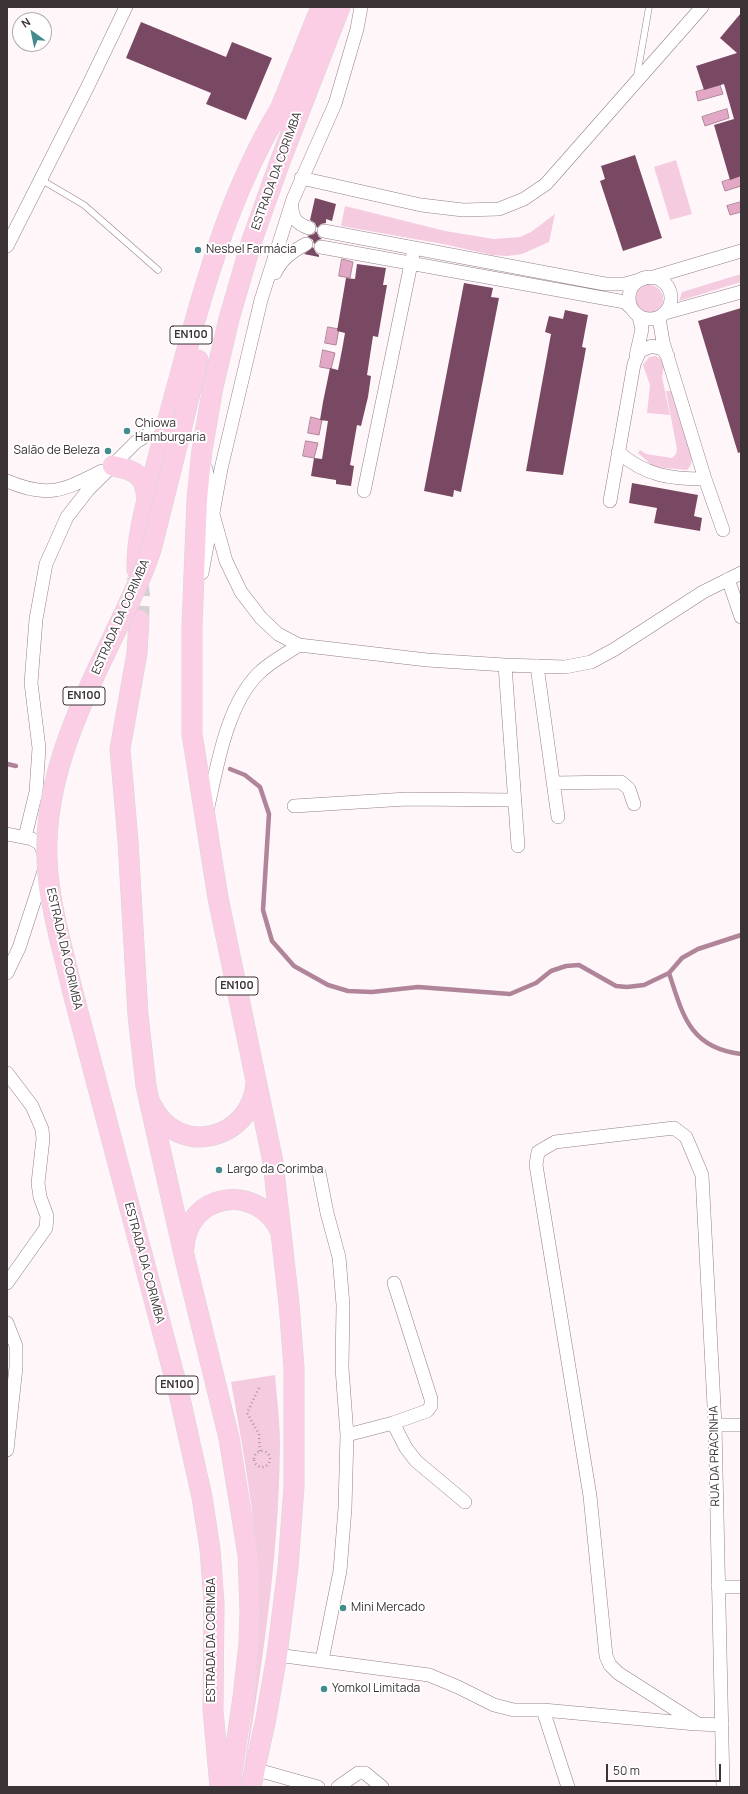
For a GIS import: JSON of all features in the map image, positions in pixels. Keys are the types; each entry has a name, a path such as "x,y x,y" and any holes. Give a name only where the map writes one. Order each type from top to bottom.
{"main road":[{"name":"ESTRADA DA CORIMBA","path":"220,1787 213,1710 214,1603 210,1549 202,1497 179,1394 73,993 54,913 48,873 48,831 52,792 62,754 74,719 144,569 150,550 222,269 242,207 321,7"},
{"name":"ESTRADA DA CORIMBA","path":"255,1073 218,898 192,734 192,626 196,499 202,450 213,387 229,319 252,240 281,159 340,7"},
{"name":"ESTRADA DA CORIMBA","path":"137,570 139,536 166,423 212,262 256,151 279,111"},
{"name":"EN100","path":"113,466 129,469 141,477 147,490 147,504"},
{"name":"ESTRADA DA CORIMBA","path":"139,620 137,653 120,749 128,841 138,1015 148,1094 185,1259 229,1438 248,1554 250,1611 249,1644 230,1787"},
{"name":"EN100","path":"253,1778 266,1718 277,1654 288,1568 294,1479 294,1368 283,1240 273,1162 255,1073"},
{"path":"148,1094 151,1103 160,1118 174,1130 190,1136 213,1136 232,1127 250,1108 255,1091 255,1073"},
{"path":"185,1259 186,1235 194,1220 206,1208 224,1200 245,1200 260,1207 275,1221 283,1240"}],"street":[{"path":"7,246 126,7"},
{"path":"192,626 226,446 261,300 293,199 335,104 357,29 361,7"},
{"path":"301,178 421,205 463,210 499,210 524,199 546,184 702,7"},
{"path":"293,199 291,212 294,218 298,223 309,228"},
{"path":"324,231 605,284 625,284 741,251"},
{"path":"261,300 281,261 292,251 306,244"},
{"path":"321,247 624,302 630,307 639,317 642,329 634,364 610,501"},
{"path":"364,491 414,247"},
{"path":"630,307 630,293 632,287 646,278 663,282 671,294 671,301 662,316 659,327 705,479 724,530"},
{"path":"639,317 645,319 662,316 741,292"},
{"path":"634,364 640,351 652,346 662,349 669,358"},
{"path":"25,837 36,792 39,748 31,683 36,619 46,564 67,517 88,490 136,442 166,423"},
{"path":"202,450 213,514 226,561 241,592 261,618 278,634 299,645 427,660 565,667 591,662 615,649 703,592 741,573"},
{"path":"618,452 631,462 654,474 681,479 705,479"},
{"path":"7,481 43,492 69,488 113,466"},
{"path":"728,579 741,617"},
{"path":"206,816 225,740 237,707 246,690 259,673 299,645"},
{"path":"506,665 513,800 518,846"},
{"path":"537,666 558,818"},
{"path":"553,783 621,782 629,790 634,804"},
{"path":"294,806 407,799 513,800"},
{"path":"7,834 32,838 39,843 43,850 46,865 19,948 7,973"},
{"path":"7,1073 32,1106 42,1129 44,1139 38,1183 40,1197 47,1216 46,1228 7,1283"},
{"name":"RUA DA PRACINHA","path":"698,1724 618,1674 610,1665 606,1656 590,1496 536,1165 538,1152 554,1142 668,1128 680,1131 690,1146 702,1175 715,1425 723,1787"},
{"path":"319,1172 327,1213 339,1257 343,1305 342,1368 346,1435 345,1508 340,1571 322,1660"},
{"path":"346,1435 393,1423 427,1411 430,1406 431,1399 394,1283"},
{"path":"7,1323 16,1346 16,1367 7,1450"},
{"path":"393,1423 406,1448 416,1461 465,1502"},
{"path":"715,1425 741,1425"},
{"path":"718,1587 741,1586"},
{"path":"277,1654 429,1675 458,1687 494,1705 514,1710 544,1710 607,1717 722,1725"},
{"path":"544,1710 568,1787"},
{"path":"338,1787 358,1774 365,1773 382,1787"},
{"path":"253,1778 318,1787"}],"lane":[{"path":"637,79 649,7"},
{"path":"40,180 84,205 158,270"}],"path":[{"path":"259,1388 247,1413 259,1434 260,1451"},
{"path":"260,1451 266,1452 270,1458 269,1464 263,1467 256,1464 254,1460 256,1454 260,1451"}],"shaded area":[{"path":"720,85 723,94 698,101 696,92"},
{"path":"727,109 729,118 705,126 702,117"},
{"path":"676,160 692,214 670,220 654,167"},
{"path":"741,176 741,186 725,191 722,182"},
{"path":"741,202 741,212 730,215 727,206"},
{"path":"345,206 445,231 494,239 520,237 531,232 555,214 549,242 522,254 507,256 492,255 443,244 341,226"},
{"path":"342,259 353,262 350,278 339,276"},
{"path":"741,274 741,282 679,301 682,292"},
{"path":"649,285 659,289 663,299 659,309 649,313 639,309 635,299 639,289"},
{"path":"328,327 339,329 336,345 325,343"},
{"path":"323,350 335,353 331,369 320,367"},
{"path":"656,356 662,360 664,366 662,377 670,415 647,413 650,385 643,365 649,357"},
{"path":"666,391 671,391 691,455 692,460 690,467 687,470 654,467 638,453 640,450 646,454 672,458 676,454 677,449"},
{"path":"311,417 322,420 319,435 308,433"},
{"path":"306,441 318,443 314,458 303,456"},
{"path":"275,1375 280,1445 279,1488 273,1574 256,1701 242,1786 255,1685 260,1609 252,1508 231,1382"}],"building":[{"path":"741,13 741,176 730,180 714,125 734,119 724,84 704,90 696,66 737,53 720,38"},
{"path":"141,22 226,57 232,42 272,58 246,120 206,104 211,93 126,58"},
{"path":"635,155 662,238 623,251 600,181 605,179 601,166"},
{"path":"315,198 336,204 332,221 326,219 326,223 321,224 317,228 315,223 310,220"},
{"path":"316,231 322,239 318,240 314,244 313,240 307,236 314,234"},
{"path":"313,247 319,255 319,257 304,254"},
{"path":"357,264 386,268 383,285 387,285 378,337 373,336 367,375 371,376 368,397 361,426 357,425 350,465 354,466 351,486 336,484 336,480 311,476 314,458 322,459 328,421 320,420 330,368 338,370 342,350 345,333 337,331 346,278 355,279"},
{"path":"464,283 493,288 491,297 499,298 461,492 454,490 453,497 424,491"},
{"path":"741,308 741,452 738,453 698,321"},
{"path":"565,310 588,315 582,347 586,348 563,475 526,471 551,334 545,332 549,316 563,319"},
{"path":"632,483 698,495 694,516 702,518 700,531 654,523 657,508 629,503"}],"waterway":[{"path":"7,764 16,766"},
{"path":"230,769 245,775 260,787 269,814 263,910 272,941 294,966 328,985 348,991 372,992 418,987 510,994 536,983 551,971 566,966 579,965 616,986 627,987 644,985 669,973 682,958 698,949 741,935"},
{"path":"669,973 684,1016 699,1037 710,1045 724,1051 741,1054"}],"tunnel":[{"path":"137,576 140,595 139,620"}],"place":[{"name":"Nesbel Farmácia","path":"198,250"},
{"name":"Chiowa Hamburgaria","path":"127,431"},
{"name":"Salão de Beleza","path":"108,451"},
{"name":"Largo da Corimba","path":"219,1170"},
{"name":"Mini Mercado","path":"343,1608"},
{"name":"Yomkol Limitada","path":"324,1689"}]}
